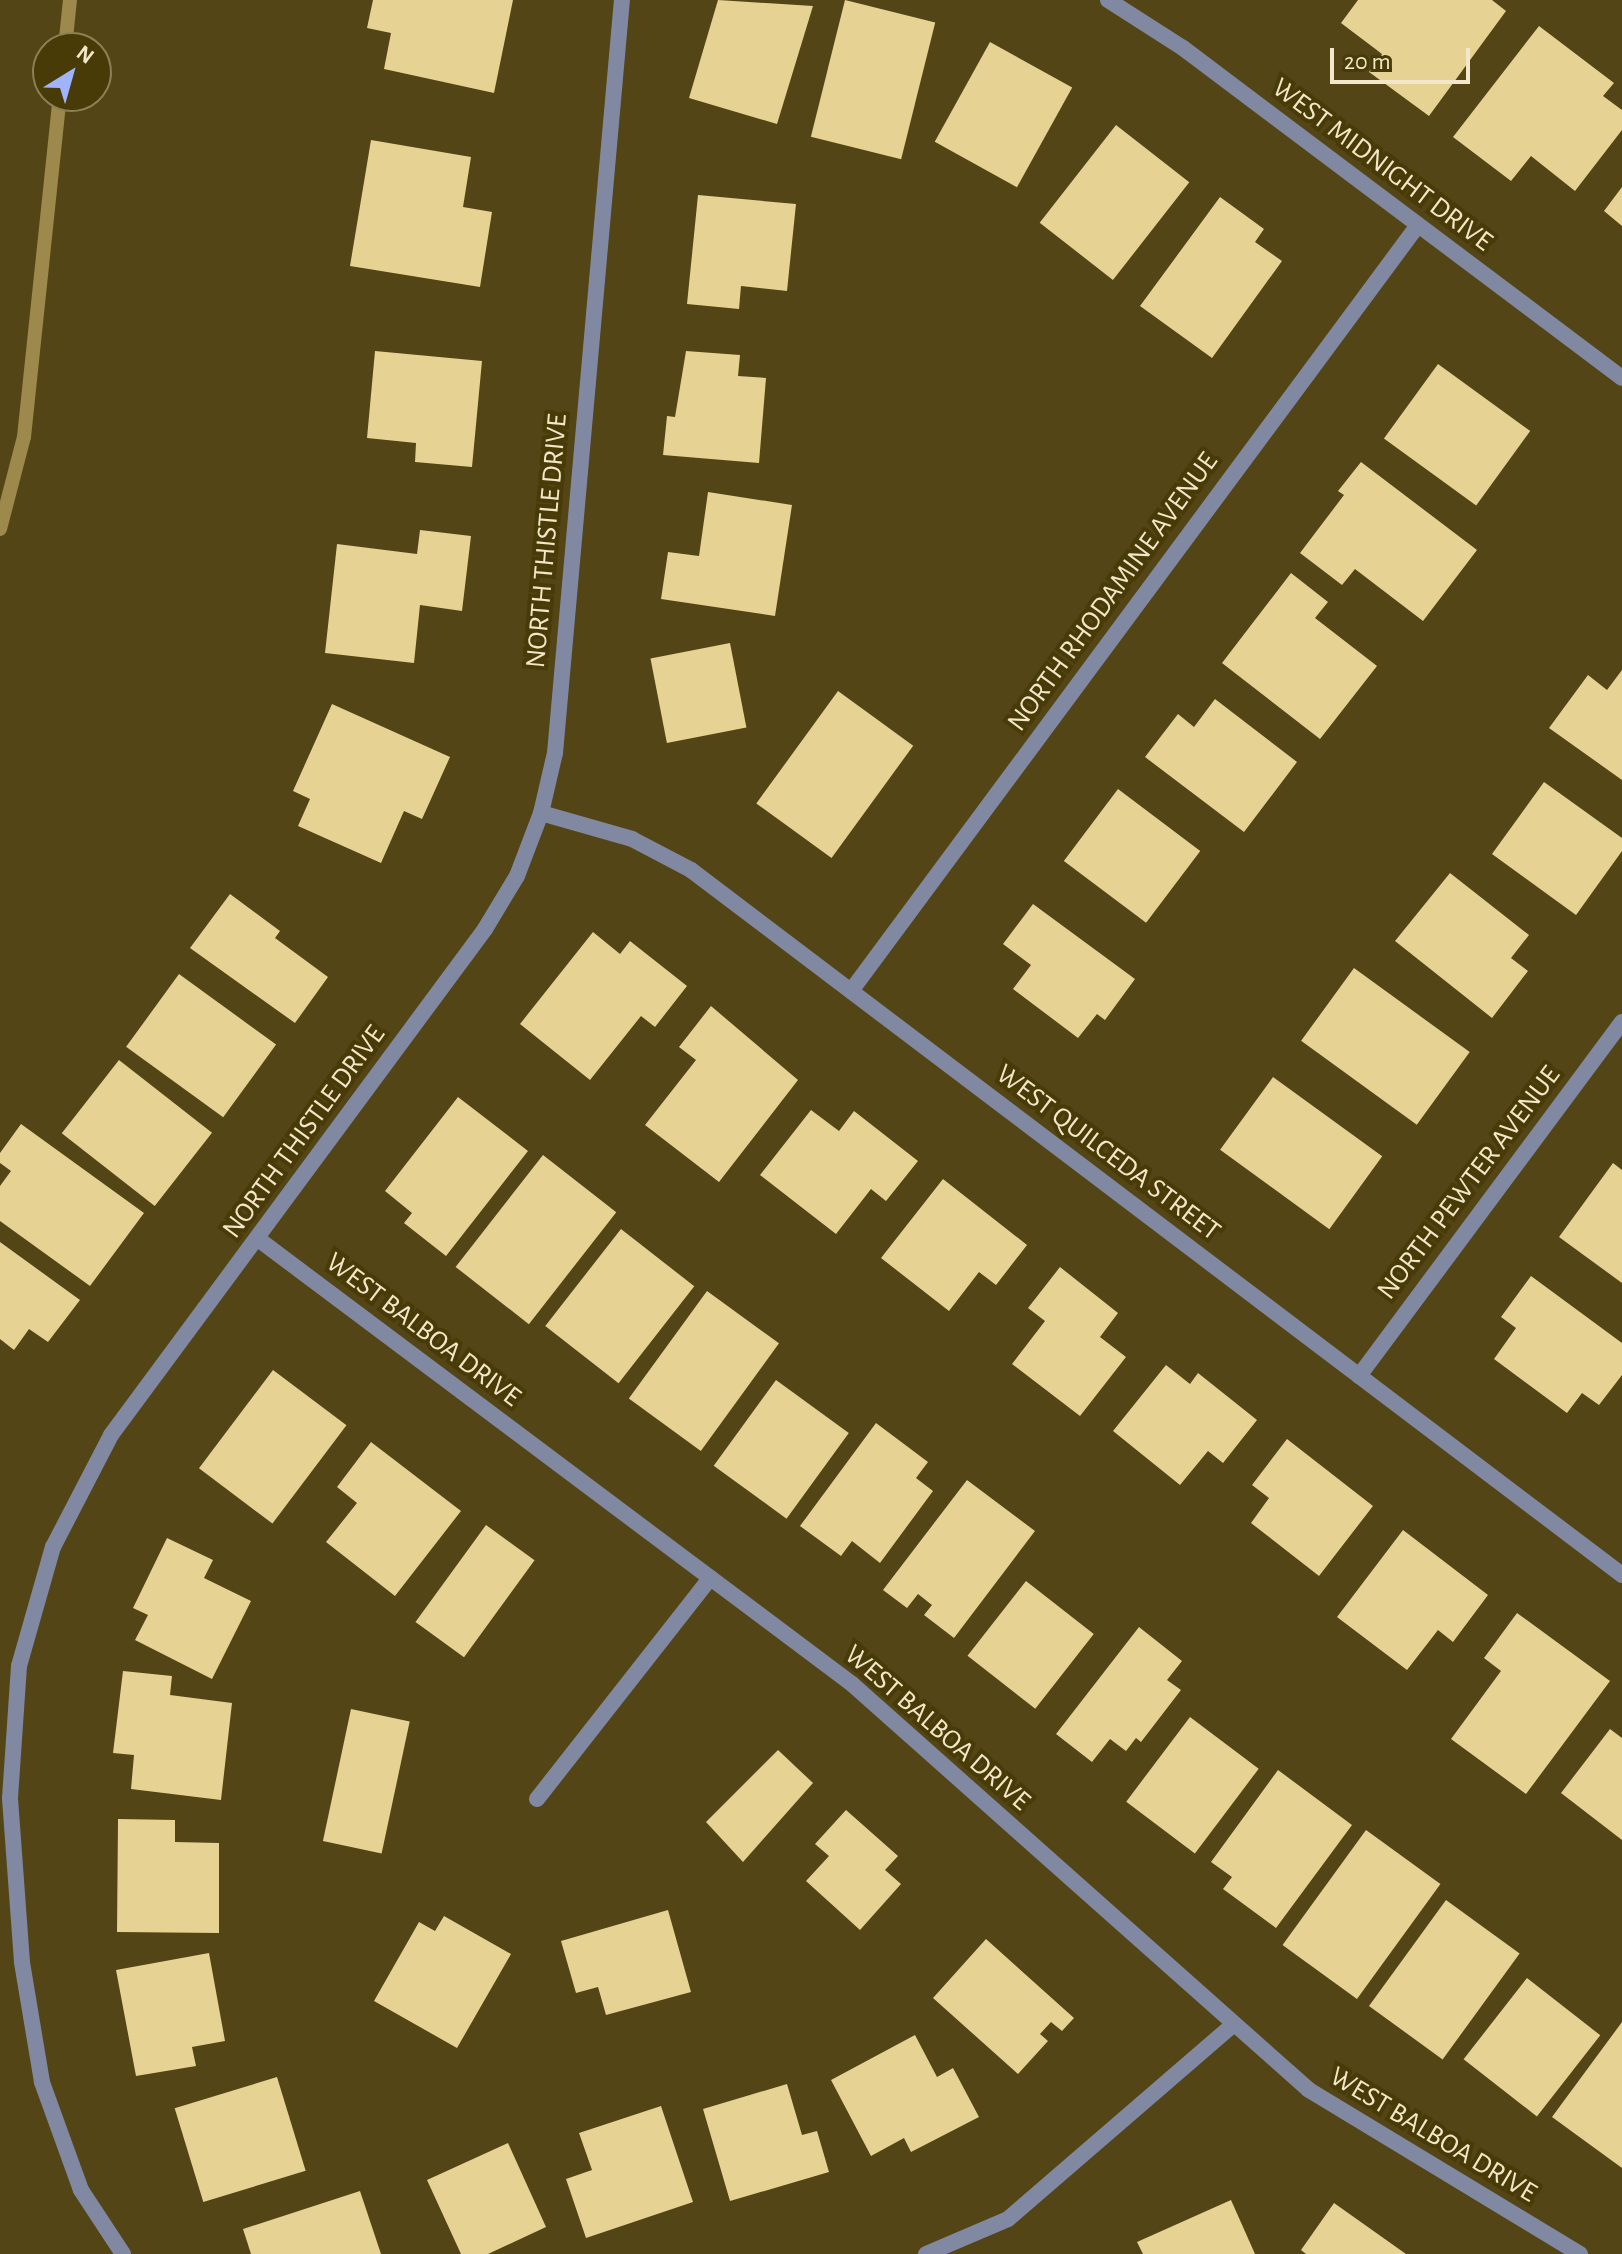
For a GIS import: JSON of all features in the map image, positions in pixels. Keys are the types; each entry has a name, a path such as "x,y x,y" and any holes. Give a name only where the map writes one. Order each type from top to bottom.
{"street":[{"name":"NORTH THISTLE DRIVE","path":"123,2254 81,2190 42,2082 22,1962 10,1798 19,1666 53,1547 111,1435 485,929 517,876 541,813 555,753 622,0"},
{"name":"WEST MIDNIGHT DRIVE","path":"1108,0 1183,48 1622,378"},
{"name":"NORTH RHODAMINE AVENUE","path":"851,991 1418,225"},
{"name":"WEST QUILCEDA STREET","path":"541,813 661,852 851,991 1622,1575"},
{"name":"NORTH PEWTER AVENUE","path":"1359,1376 1622,1022"},
{"name":"WEST BALBOA DRIVE","path":"258,1239 852,1684 1309,2090 1580,2254"},
{"path":"537,1799 710,1578"},
{"path":"926,2254 1008,2219 1233,2025"}],"building":[{"path":"373,0 513,0 494,93 384,69 391,33 367,28"},
{"path":"718,0 813,6 777,124 689,98"},
{"path":"845,0 935,22 901,159 811,137"},
{"path":"1358,0 1492,0 1506,11 1429,116 1369,72 1382,54 1341,23"},
{"path":"1539,26 1614,83 1603,96 1622,110 1622,130 1575,191 1531,156 1511,181 1453,137"},
{"path":"990,42 1072,88 1017,187 935,142"},
{"path":"1116,125 1189,182 1113,280 1040,223"},
{"path":"371,140 471,157 463,207 492,212 480,287 350,266"},
{"path":"1622,187 1622,226 1604,211"},
{"path":"698,195 796,204 787,291 741,286 739,309 687,304"},
{"path":"1220,197 1264,229 1255,242 1282,261 1212,358 1140,306"},
{"path":"375,351 482,361 472,467 415,462 416,443 367,438"},
{"path":"686,351 740,355 738,376 766,378 759,463 663,455 667,416 675,417"},
{"path":"1438,364 1530,431 1476,505 1384,438"},
{"path":"1361,462 1477,550 1423,621 1355,569 1342,585 1300,553 1344,495 1338,491"},
{"path":"708,492 792,505 775,616 661,599 668,552 699,556"},
{"path":"420,530 471,536 462,611 420,605 414,663 325,653 337,544 417,554"},
{"path":"1291,573 1328,602 1315,618 1377,666 1320,739 1222,663"},
{"path":"730,643 746,727 667,743 650,658"},
{"path":"1622,670 1622,780 1549,728 1588,675 1607,690"},
{"path":"838,691 913,746 832,858 756,803"},
{"path":"1215,699 1297,762 1244,832 1145,757 1178,714 1194,727"},
{"path":"332,704 450,757 422,819 404,811 381,863 298,826 310,799 293,791"},
{"path":"1544,782 1622,838 1622,851 1576,915 1492,854"},
{"path":"1118,789 1200,851 1146,923 1064,861"},
{"path":"1450,873 1529,935 1511,958 1528,971 1492,1018 1395,941"},
{"path":"230,894 280,931 275,938 328,977 295,1023 190,948"},
{"path":"1033,904 1135,979 1105,1020 1097,1014 1078,1038 1013,989 1031,965 1003,944"},
{"path":"593,932 620,954 630,941 687,986 655,1027 641,1016 590,1080 520,1024"},
{"path":"1354,968 1470,1052 1417,1125 1301,1041"},
{"path":"179,974 276,1045 223,1117 126,1047"},
{"path":"711,1006 798,1080 719,1182 645,1125 696,1060 679,1047"},
{"path":"119,1060 212,1133 155,1206 62,1133"},
{"path":"1273,1077 1382,1156 1329,1229 1220,1150"},
{"path":"458,1097 528,1151 446,1256 404,1223 412,1213 385,1191"},
{"path":"811,1110 839,1131 854,1111 918,1161 886,1201 871,1189 836,1234 760,1175"},
{"path":"21,1124 144,1213 90,1286 0,1221 0,1186 11,1171 0,1163 0,1153"},
{"path":"543,1155 616,1212 529,1324 456,1267"},
{"path":"1613,1163 1622,1170 1622,1283 1559,1237"},
{"path":"943,1179 1027,1245 996,1285 979,1272 949,1311 881,1258"},
{"path":"621,1229 694,1286 619,1383 545,1326"},
{"path":"0,1242 80,1300 48,1342 29,1329 14,1350 0,1339"},
{"path":"1060,1267 1118,1313 1100,1337 1126,1357 1080,1416 1012,1364 1045,1321 1028,1308"},
{"path":"1531,1276 1622,1343 1622,1375 1599,1405 1582,1393 1567,1413 1494,1359 1516,1328 1501,1317"},
{"path":"707,1291 779,1343 701,1451 629,1399"},
{"path":"1166,1365 1190,1384 1198,1373 1257,1420 1223,1463 1208,1451 1180,1485 1113,1431"},
{"path":"273,1370 346,1425 272,1524 199,1468"},
{"path":"776,1380 849,1433 787,1519 714,1466"},
{"path":"876,1423 928,1462 916,1478 933,1491 880,1563 852,1541 841,1556 800,1526"},
{"path":"1287,1439 1373,1506 1319,1576 1251,1523 1269,1498 1252,1485"},
{"path":"371,1442 461,1511 395,1596 326,1542 357,1503 337,1487"},
{"path":"967,1480 1035,1531 954,1638 924,1615 932,1605 918,1594 907,1608 883,1590"},
{"path":"486,1525 535,1560 464,1657 415,1622"},
{"path":"1403,1530 1488,1595 1453,1642 1438,1630 1407,1670 1337,1617"},
{"path":"167,1538 213,1560 204,1578 251,1601 212,1679 135,1640 148,1615 133,1608"},
{"path":"1026,1581 1094,1634 1035,1709 968,1656"},
{"path":"1517,1613 1610,1681 1526,1794 1451,1739 1501,1671 1484,1658"},
{"path":"1139,1627 1182,1661 1167,1680 1181,1690 1141,1742 1136,1738 1126,1751 1110,1739 1092,1762 1056,1734"},
{"path":"123,1671 172,1676 170,1695 232,1703 221,1800 131,1789 134,1755 113,1753"},
{"path":"351,1709 410,1721 382,1854 323,1841"},
{"path":"1190,1717 1259,1769 1195,1853 1126,1802"},
{"path":"1610,1729 1622,1738 1622,1840 1561,1793"},
{"path":"778,1750 813,1783 743,1862 706,1822"},
{"path":"1278,1770 1352,1825 1276,1928 1223,1889 1232,1877 1211,1862"},
{"path":"846,1810 898,1856 885,1870 901,1884 860,1930 806,1881 829,1856 815,1844"},
{"path":"118,1819 175,1820 175,1842 219,1843 219,1933 117,1932"},
{"path":"1366,1830 1440,1884 1357,1999 1283,1945"},
{"path":"1446,1900 1520,1953 1443,2059 1369,2006"},
{"path":"668,1910 691,1992 606,2015 598,1987 576,1993 561,1941"},
{"path":"444,1916 511,1954 457,2048 374,2001 419,1922 435,1931"},
{"path":"986,1939 1074,2018 1062,2031 1051,2022 1040,2034 1048,2041 1018,2074 933,1998"},
{"path":"209,1953 225,2041 192,2047 196,2066 136,2076 116,1970"},
{"path":"1527,1978 1600,2035 1537,2116 1464,2059"},
{"path":"1622,2022 1622,2168 1552,2117"},
{"path":"915,2035 937,2077 953,2068 979,2117 911,2152 904,2138 871,2156 831,2080"},
{"path":"277,2077 306,2171 203,2202 175,2108"},
{"path":"787,2084 802,2135 817,2131 829,2172 730,2201 703,2109"},
{"path":"661,2106 693,2202 586,2238 566,2179 592,2170 579,2133"},
{"path":"508,2143 546,2227 488,2254 461,2254 427,2180"},
{"path":"360,2191 381,2254 251,2254 243,2229"},
{"path":"1231,2200 1255,2254 1143,2254 1137,2242"},
{"path":"1334,2203 1406,2254 1306,2254 1301,2250"}],"waterway":[{"path":"67,32 70,0"},
{"path":"0,529 24,437 58,112"}]}
